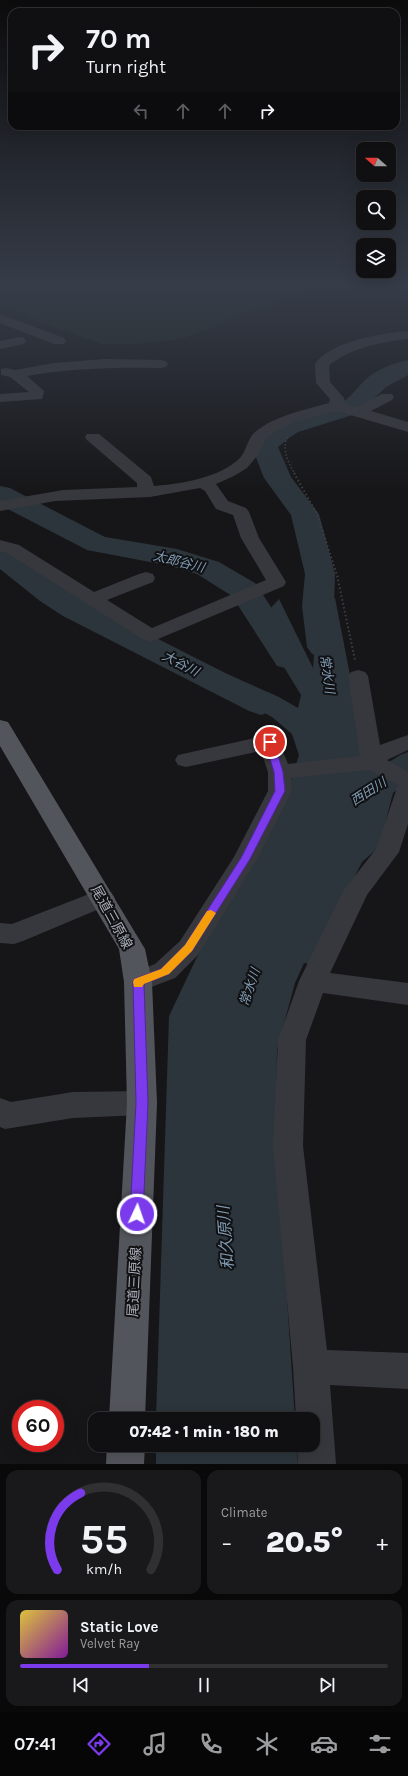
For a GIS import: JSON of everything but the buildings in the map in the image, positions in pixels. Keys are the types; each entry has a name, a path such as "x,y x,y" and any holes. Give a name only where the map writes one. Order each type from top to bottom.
{"main road":[{"name":"尾道三原線","path":"0,727 132,949 138,982 142,1103 127,1412"},
{"path":"125,1464 126,1452"}],"street":[{"path":"333,355 322,364 323,383 337,398 337,406"},
{"path":"0,371 15,374 54,367 105,363 161,364"},
{"path":"0,398 37,396 37,391 15,374"},
{"path":"357,412 386,397"},
{"path":"3,505 62,495 169,490 201,482 244,464 251,455 255,440 274,426 337,406 408,427"},
{"path":"93,437 145,481 146,492"},
{"path":"0,545 13,549 151,636 277,582 250,538 240,512 222,505 210,488 201,482"},
{"path":"92,599 146,578"},
{"path":"358,676 372,762"},
{"path":"138,982 165,972 189,948 249,852 280,791 279,772 270,742 186,760"},
{"path":"372,762 381,753 408,742"},
{"path":"279,772 372,762 408,780"},
{"path":"317,1464 311,1367 288,1146 292,1040 313,981 356,891 387,852 399,844 408,787"},
{"path":"0,933 14,934 102,898"},
{"path":"313,981 408,994"},
{"path":"0,1111 5,1116 73,1105 142,1103"},
{"path":"311,1367 408,1371"}],"path":[{"path":"288,436 284,445 287,460 317,514 338,575 358,676"}],"water":[{"path":"309,597 335,598 362,737 375,771 400,755 408,752 408,782 393,793 379,847 362,862 310,964 304,963 295,983 277,1049 276,1133 295,1412 156,1412 169,1016 196,959 291,780 299,755 292,734 272,717 213,685 225,673 279,697 298,708 301,695 257,623 279,599 313,668 314,654"},
{"path":"156,1452 297,1452 298,1464 156,1464"}],"waterway":[{"name":"常水川","path":"324,647 318,606 320,574 305,514 278,478 265,447 279,432 289,427 350,408 383,378 408,367"},
{"name":"太郎谷川","path":"0,494 97,544 177,558 208,568 244,590 289,659"},
{"name":"大谷川","path":"0,557 9,561 51,594 74,609 261,704"}],"slow traffic":[{"path":"138,984 138,982 165,972 189,948 211,913"}],"route":[{"path":"137,1214 142,1103 138,982 165,972 189,948 245,859 280,791 279,772 270,742"}],"water label":[{"name":"西田川","path":"368,791"},
{"name":"和久原川","path":"225,1238"}]}
